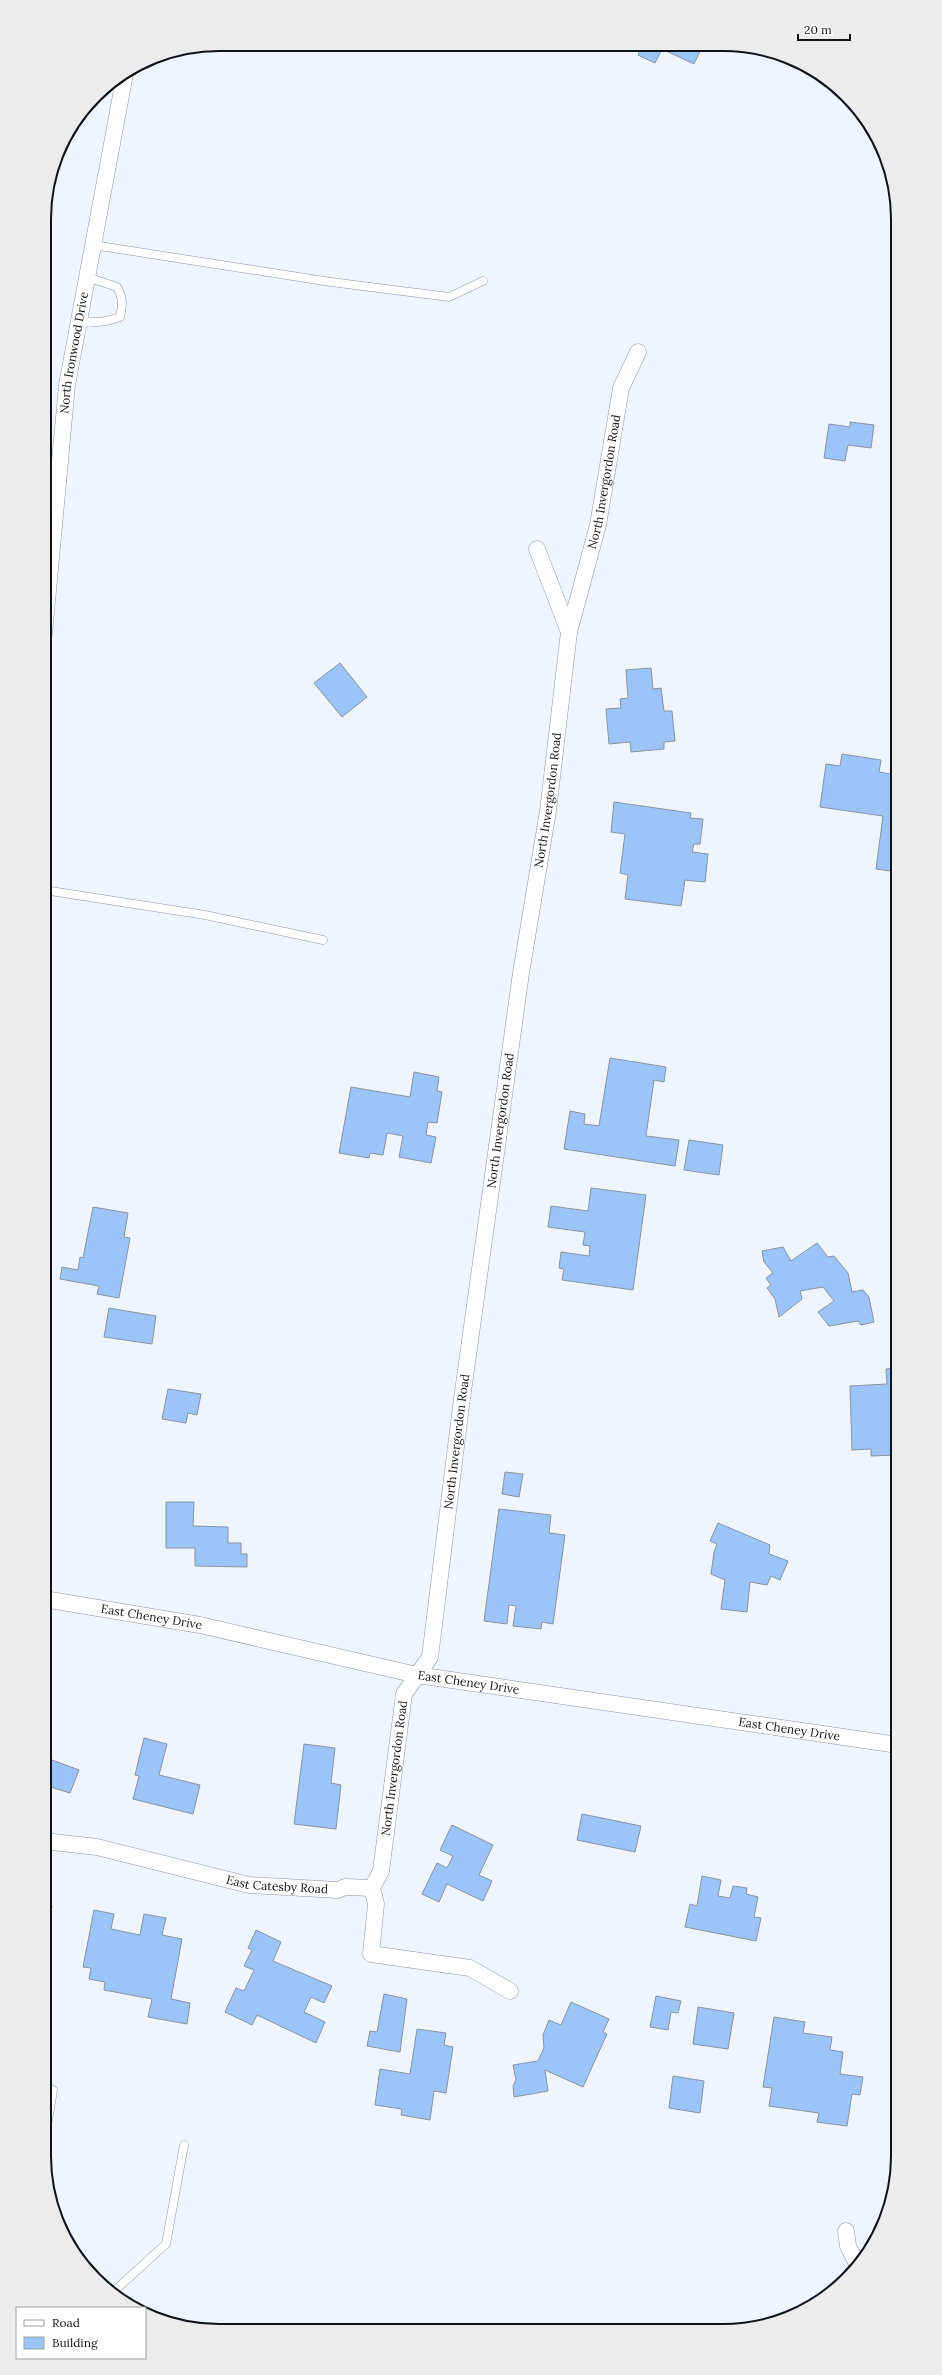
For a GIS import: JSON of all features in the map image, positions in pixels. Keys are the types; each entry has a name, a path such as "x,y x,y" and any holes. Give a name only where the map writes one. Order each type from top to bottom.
{"street":[{"name":"North Ironwood Drive","path":"51,558 67,384 124,81"},
{"name":"North Invergordon Road","path":"372,1888 381,1871 404,1694 430,1657 460,1406 521,972 548,810 569,632 598,525 621,388 638,352"},
{"path":"537,549 569,632"},
{"name":"East Cheney Drive","path":"51,1600 200,1625 417,1675 891,1744"},
{"name":"East Catesby Road","path":"51,1842 97,1847 249,1885 338,1890 345,1887 372,1888"},
{"path":"372,1888 376,1904 371,1954 470,1968 510,1991"},
{"path":"846,2232 848,2246 855,2260"}],"lane":[{"path":"93,244 331,282 449,298 483,281"},
{"path":"78,320 91,323 104,322 120,317 123,306 123,297 117,287 87,277"},
{"path":"51,891 205,915 323,940"},
{"path":"51,2102 53,2090"},
{"path":"117,2289 166,2244 184,2145"}],"building":[{"path":"640,51 661,51 655,63 638,55"},
{"path":"666,51 700,51 694,64"},
{"path":"850,422 874,425 871,448 848,445 845,461 824,458 829,424 850,427"},
{"path":"340,663 367,697 342,717 314,683"},
{"path":"651,668 653,689 661,688 664,711 672,711 675,741 664,742 664,749 631,752 630,742 609,744 606,709 621,708 620,699 628,698 626,670"},
{"path":"842,754 881,760 879,772 891,774 891,871 876,869 883,816 820,807 826,764 840,766"},
{"path":"614,802 691,813 690,818 703,819 700,844 694,844 692,852 708,854 705,882 685,880 681,906 625,899 628,875 620,873 625,834 611,832"},
{"path":"610,1058 666,1067 664,1082 654,1080 646,1136 679,1140 675,1166 564,1149 570,1111 585,1114 584,1124 599,1126"},
{"path":"414,1072 439,1077 437,1091 442,1092 437,1123 428,1122 426,1135 436,1137 431,1163 399,1157 403,1136 387,1133 383,1155 370,1153 369,1158 339,1153 351,1087 410,1097"},
{"path":"689,1140 723,1145 719,1175 684,1170"},
{"path":"591,1188 646,1195 633,1290 562,1280 564,1269 559,1268 561,1252 589,1256 590,1246 583,1245 585,1232 548,1227 551,1206 588,1211"},
{"path":"93,1207 128,1213 124,1237 130,1238 119,1298 97,1294 99,1286 60,1279 62,1267 78,1270 80,1257 83,1258"},
{"path":"817,1243 828,1257 834,1256 848,1273 852,1292 863,1290 869,1297 874,1322 861,1325 858,1321 829,1326 818,1312 834,1301 823,1287 800,1291 802,1299 779,1317 775,1299 767,1288 771,1285 766,1278 773,1273 764,1262 762,1251 783,1247 791,1261"},
{"path":"109,1308 156,1316 152,1344 104,1337"},
{"path":"886,1369 891,1369 891,1455 871,1456 871,1449 852,1450 850,1386 887,1384"},
{"path":"168,1389 201,1394 197,1415 188,1413 186,1423 162,1419"},
{"path":"505,1472 523,1474 519,1497 502,1494"},
{"path":"166,1502 194,1502 193,1526 228,1527 228,1543 241,1543 241,1554 247,1554 247,1567 195,1566 195,1548 166,1548"},
{"path":"499,1509 551,1515 549,1533 565,1535 553,1624 542,1622 541,1629 513,1626 516,1606 509,1605 507,1624 484,1621"},
{"path":"718,1523 770,1545 769,1554 788,1561 780,1580 771,1576 767,1585 750,1582 747,1612 721,1609 725,1580 711,1574 714,1552 717,1544 710,1541"},
{"path":"144,1738 167,1744 159,1775 200,1785 193,1814 133,1799 139,1776 135,1775"},
{"path":"304,1744 335,1748 331,1783 341,1785 336,1829 294,1824"},
{"path":"51,1760 79,1770 70,1793 51,1787"},
{"path":"582,1814 641,1826 635,1852 577,1840"},
{"path":"452,1825 493,1845 479,1875 492,1881 483,1901 447,1884 439,1902 422,1894 437,1863 447,1868 453,1856 440,1850"},
{"path":"702,1876 721,1880 718,1896 730,1898 733,1886 747,1888 746,1894 758,1897 754,1917 761,1918 756,1941 685,1927 690,1904 697,1906"},
{"path":"94,1910 114,1914 111,1929 140,1935 144,1914 166,1918 162,1935 182,1939 171,1999 190,2003 187,2024 148,2017 152,1999 104,1990 105,1982 89,1979 91,1968 83,1967"},
{"path":"256,1930 281,1942 273,1961 332,1986 324,2003 311,1997 304,2012 325,2022 316,2043 257,2015 252,2025 225,2012 236,1988 244,1991 254,1970 244,1966 252,1950 248,1948"},
{"path":"384,1994 407,1999 400,2052 367,2046 370,2031 377,2032"},
{"path":"656,1996 681,2001 678,2013 671,2012 668,2030 650,2027"},
{"path":"571,2002 609,2019 603,2032 607,2034 583,2087 545,2070 548,2091 514,2097 513,2086 516,2080 513,2065 538,2061 544,2048 543,2035 549,2020 561,2025"},
{"path":"698,2007 734,2013 728,2049 693,2044"},
{"path":"774,2017 805,2022 803,2033 832,2037 830,2050 843,2052 840,2074 863,2077 860,2095 852,2094 847,2126 817,2122 819,2113 769,2106 772,2088 763,2087"},
{"path":"417,2029 446,2033 444,2045 453,2047 446,2093 434,2091 430,2120 401,2115 402,2109 375,2105 380,2069 410,2074"},
{"path":"673,2076 704,2081 700,2113 669,2108"}]}
